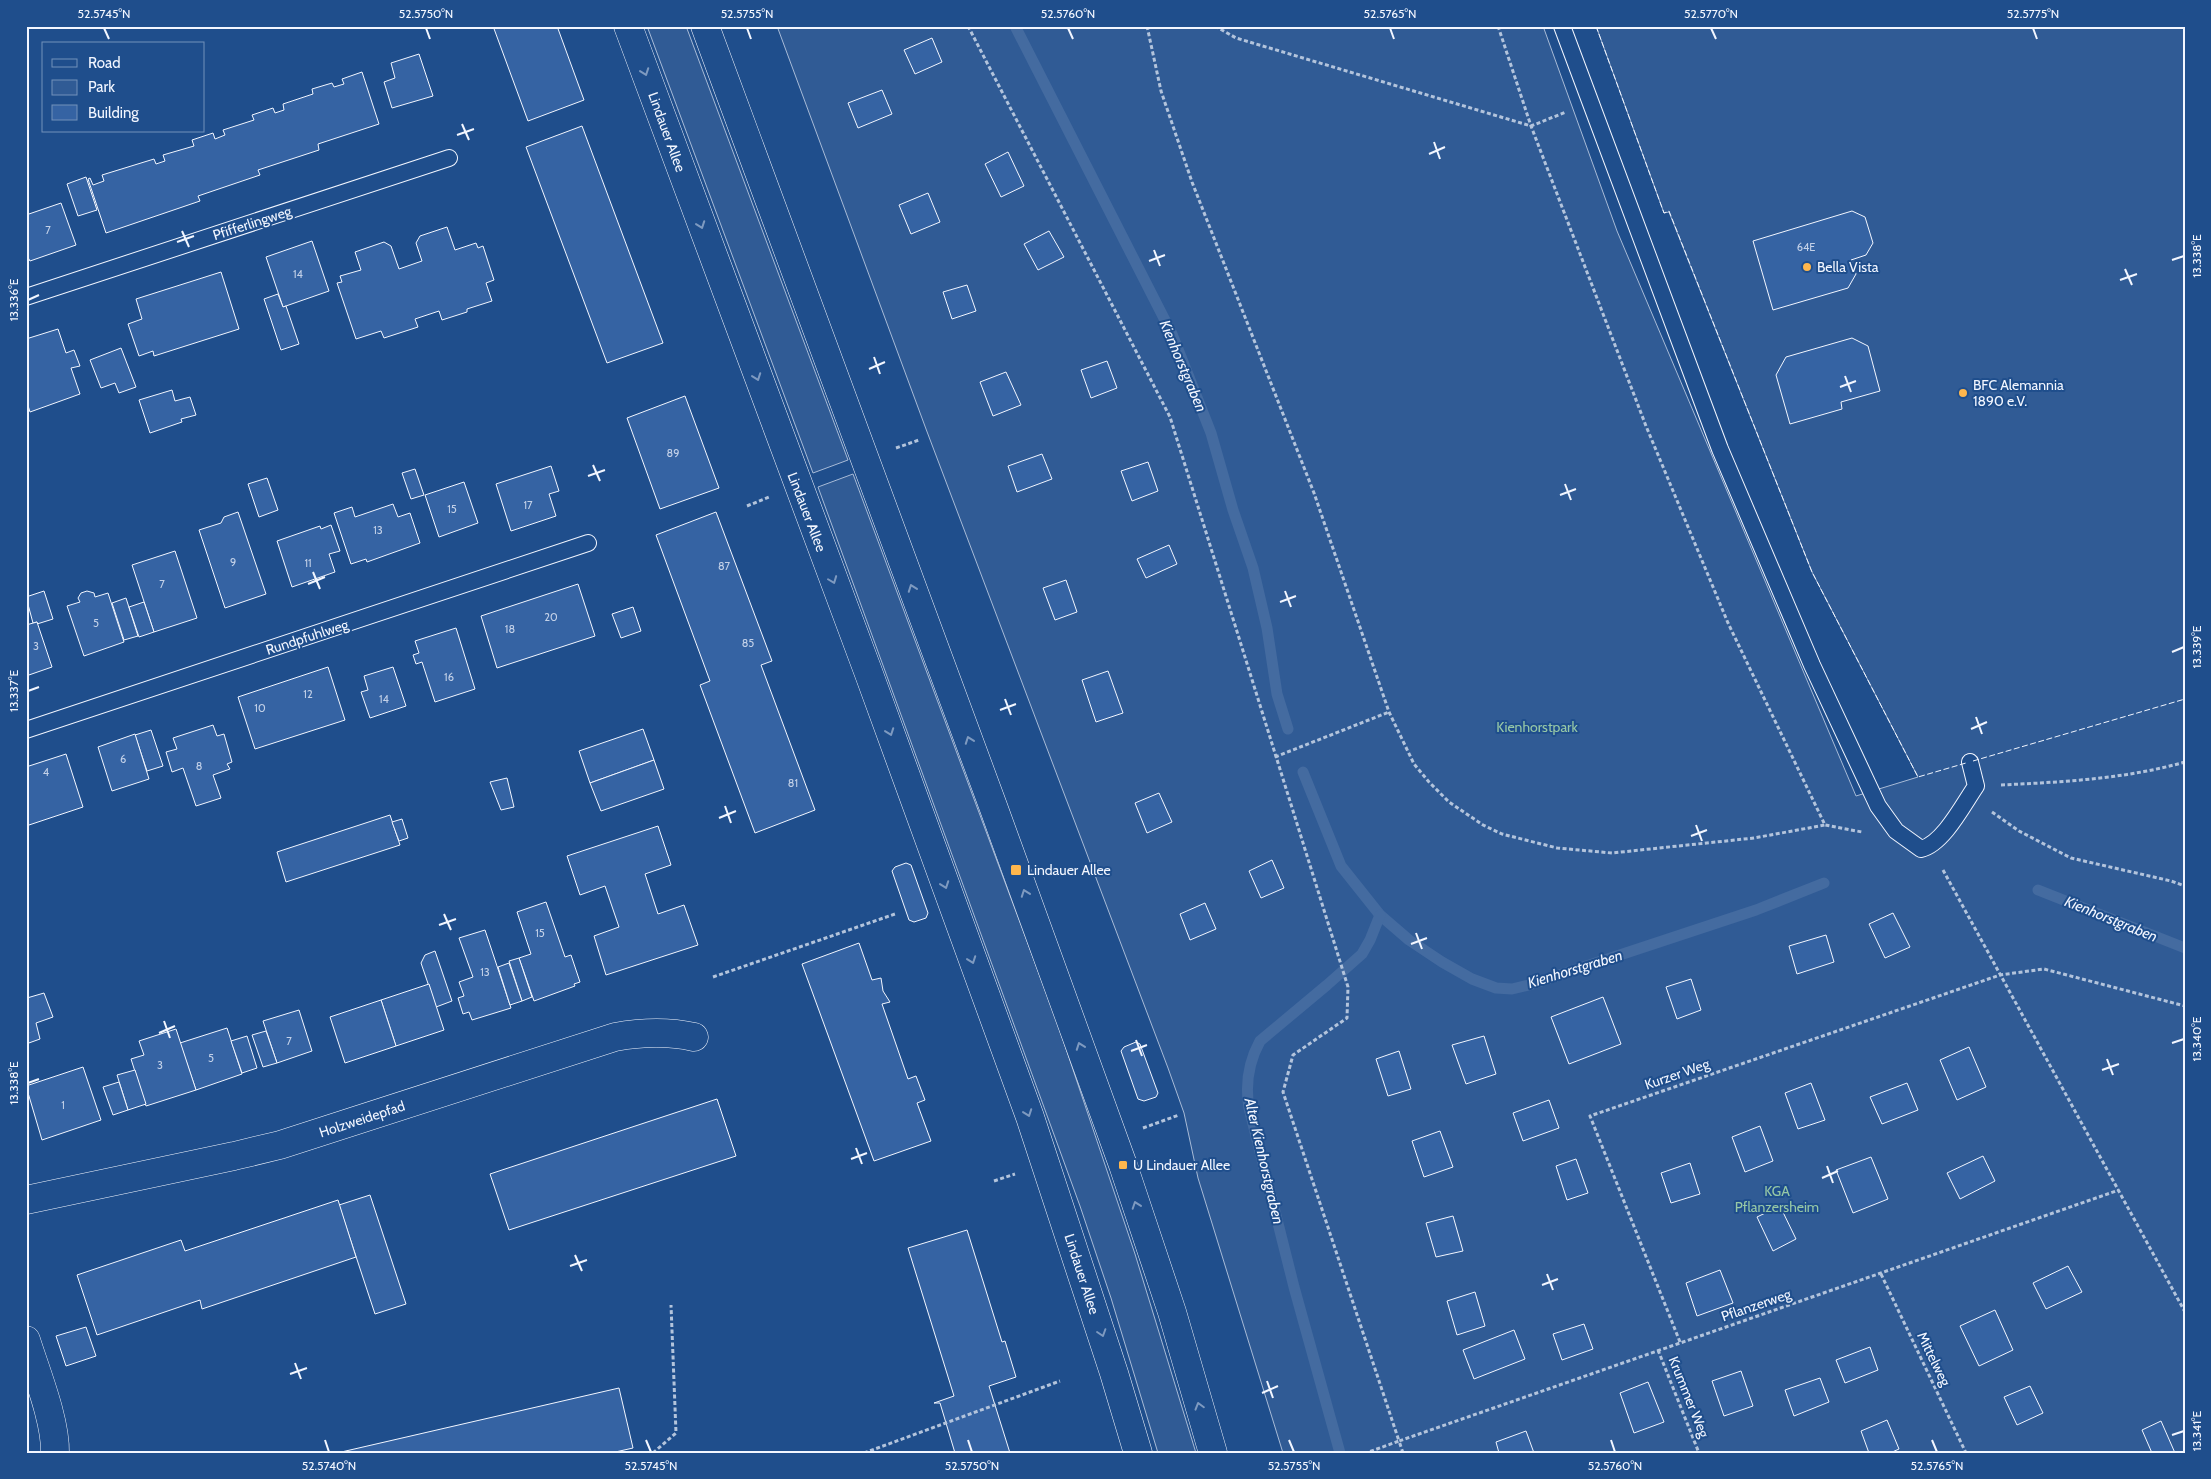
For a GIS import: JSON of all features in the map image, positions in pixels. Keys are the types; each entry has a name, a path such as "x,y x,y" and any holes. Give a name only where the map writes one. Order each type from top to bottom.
{"main road":[{"name":"Lindauer Allee","path":"628,26 869,674 1030,1117 1114,1373 1138,1453"},
{"path":"705,26 990,797 1116,1147 1172,1312 1213,1453"},
{"name":"Holzweidepfad","path":"26,1200 280,1145 615,1037 656,1032 694,1037"},
{"path":"26,1340 46,1404 55,1443 55,1453"}],"lane":[{"path":"1562,26 1720,449 1812,664 1878,806 1896,831 1921,849 1930,847 1941,836 1973,791 1970,762"},
{"name":"Pfifferlingweg","path":"26,297 449,158"},
{"name":"Rundpfuhlweg","path":"26,730 588,544"}],"path":[{"path":"968,26 1170,417 1348,987 1347,1018 1293,1055 1284,1092 1404,1453"},
{"path":"1146,26 1161,91 1192,182 1314,493 1389,712 1414,764 1449,802 1483,825 1502,834 1557,848 1612,853 1754,838 1825,825 1875,835 1896,831"},
{"path":"1215,26 1236,38 1531,126 1590,102"},
{"path":"1498,26 1531,126 1646,426 1728,623 1825,825"},
{"path":"1275,757 1389,712"},
{"path":"1973,791 2090,780 2160,769 2185,762"},
{"path":"1973,791 2019,832 2071,858 2171,881 2185,886"},
{"path":"1930,847 2185,1312"},
{"path":"713,977 895,914"},
{"path":"2000,975 2044,969 2185,1006"},
{"name":"Kurzer Weg","path":"1680,1342 1590,1116 2000,975"},
{"name":"Pflanzerweg","path":"1366,1453 2119,1190"},
{"name":"Mittelweg","path":"1881,1274 1966,1453"},
{"path":"653,1453 676,1433 671,1305"},
{"name":"Krummer Weg","path":"1658,1350 1699,1453"},
{"path":"864,1453 1060,1381"}],"green space":[{"path":"647,26 686,26 848,460 813,473"},
{"path":"777,26 1543,26 1617,231 1856,796 1918,777 1812,572 1669,212 1664,213 1596,26 2185,26 2185,1453 1283,1453 1198,1178 1184,1113 926,429"},
{"path":"853,474 1057,1022 1135,1254 1196,1453 1158,1453 1111,1298 1080,1206 818,487"}],"building":[{"path":"493,26 557,26 584,100 528,121"},
{"path":"932,38 942,62 915,74 904,50"},
{"path":"419,54 433,96 392,108 384,82 395,78 391,63"},
{"path":"362,72 379,124 318,144 319,150 258,170 260,175 198,196 200,201 106,233 88,179 90,178 93,185 104,181 102,175 154,159 156,164 165,161 163,155 194,146 192,140 213,133 215,139 225,135 223,130 254,120 252,115 273,108 275,113 284,110 283,104 313,94 312,89 332,83 334,87 344,84 342,79"},
{"path":"882,90 892,114 858,128 848,103"},
{"path":"582,126 663,343 607,363 526,147"},
{"path":"1008,152 1024,186 1001,197 985,164"},
{"path":"86,177 97,210 78,216 67,184"},
{"path":"928,193 940,222 911,234 899,205"},
{"path":"61,203 76,245 30,261 26,254 26,215"},
{"name":"Bella Vista","path":"1852,211 1865,217 1873,243 1866,255 1851,260 1856,274 1848,288 1773,310 1753,241"},
{"path":"447,227 455,250 476,243 478,248 483,246 494,280 486,283 492,301 442,320 439,311 415,319 418,327 384,338 381,331 356,339 337,283 342,282 340,276 361,270 355,252 384,242 391,246 399,269 422,261 416,243 420,236"},
{"path":"1049,231 1064,257 1038,270 1024,244"},
{"path":"312,241 329,291 283,307 266,257"},
{"path":"221,272 239,329 154,356 153,351 139,356 128,324 142,319 136,299"},
{"path":"967,285 976,311 952,319 943,292"},
{"path":"278,294 283,307 286,306 299,344 281,350 264,299"},
{"path":"58,329 66,353 74,350 80,366 71,368 80,394 30,412 26,399 26,339"},
{"path":"1852,338 1868,346 1880,391 1841,402 1842,409 1790,424 1776,375 1786,357"},
{"path":"121,348 136,387 119,393 115,383 101,388 90,360"},
{"path":"1107,361 1117,388 1091,398 1081,370"},
{"path":"1006,372 1021,405 993,416 980,382"},
{"path":"172,390 175,401 190,397 196,415 181,419 182,422 150,433 139,400"},
{"path":"685,396 719,488 660,509 627,418"},
{"path":"1042,454 1052,479 1017,492 1008,466"},
{"path":"1148,462 1158,491 1132,501 1121,471"},
{"path":"551,466 559,491 549,494 556,516 511,531 496,484"},
{"path":"415,469 424,495 411,499 402,473"},
{"path":"267,478 278,510 259,517 248,484"},
{"path":"464,482 478,523 439,537 425,495"},
{"path":"393,504 398,517 410,513 420,543 367,562 366,559 351,564 334,513 352,507 355,517"},
{"path":"238,512 266,594 225,608 199,530 221,523 224,517"},
{"path":"716,512 772,661 761,665 815,810 755,833 700,685 710,681 656,535"},
{"path":"331,525 340,551 329,554 335,572 292,587 277,541 320,526 321,529"},
{"path":"1169,545 1177,564 1146,578 1137,559"},
{"path":"175,551 197,618 154,632 132,565"},
{"path":"1066,580 1077,612 1055,620 1043,588"},
{"path":"578,584 595,636 497,668 481,616"},
{"path":"44,591 53,619 37,624 37,622 33,623 26,597"},
{"path":"87,591 94,593 95,597 108,593 124,642 84,656 67,606 80,602 78,598 81,593"},
{"path":"126,598 138,636 124,640 112,603"},
{"path":"144,602 154,632 139,637 129,607"},
{"path":"633,607 641,631 621,638 612,614"},
{"path":"37,622 52,667 26,676 26,625"},
{"path":"456,628 475,689 435,702 422,662 416,664 413,655 419,653 415,641"},
{"path":"328,667 345,720 255,749 238,697"},
{"path":"393,667 406,706 370,718 361,692 368,690 364,676"},
{"path":"1108,671 1123,713 1096,722 1082,680"},
{"path":"213,725 217,736 224,734 232,762 227,764 230,769 213,775 221,798 196,806 183,768 172,772 166,752 177,749 173,738"},
{"path":"643,729 654,760 590,783 579,751"},
{"path":"151,730 163,766 147,771 135,735"},
{"path":"135,734 149,779 112,791 98,747"},
{"path":"66,754 83,807 26,826 26,767"},
{"path":"654,760 664,789 601,811 590,783"},
{"path":"507,778 514,807 501,810 490,782"},
{"path":"1159,793 1172,822 1147,833 1135,803"},
{"path":"390,815 400,845 286,882 277,852"},
{"path":"402,819 408,838 399,841 392,822"},
{"path":"658,826 671,865 645,874 658,914 684,905 698,945 606,975 594,936 619,927 605,886 580,895 567,856"},
{"path":"1272,860 1284,888 1261,898 1249,871"},
{"path":"906,863 911,865 928,913 926,918 914,922 909,920 892,871 895,867"},
{"path":"546,902 565,957 571,955 580,982 574,984 575,986 534,1001 519,958 531,954 517,912"},
{"path":"1205,903 1216,929 1190,940 1180,914"},
{"path":"1893,913 1910,947 1885,958 1869,924"},
{"path":"485,930 511,1008 472,1020 469,1012 463,1014 458,998 464,996 459,982 473,977 459,938"},
{"path":"1826,935 1834,962 1797,974 1789,946"},
{"path":"859,943 872,980 881,978 883,991 890,1002 882,1004 908,1079 916,1076 925,1100 917,1103 931,1141 874,1161 802,964"},
{"path":"435,951 452,1001 436,1007 421,963 425,955"},
{"path":"519,958 532,997 522,1001 509,961"},
{"path":"509,963 522,1001 510,1005 498,967"},
{"path":"1691,979 1701,1010 1677,1019 1666,987"},
{"path":"429,984 444,1030 396,1046 381,1000"},
{"path":"44,993 53,1017 36,1023 40,1039 26,1044 26,997"},
{"path":"1603,997 1621,1044 1569,1064 1551,1017"},
{"path":"381,1000 396,1046 345,1063 330,1017"},
{"path":"299,1010 312,1051 277,1063 263,1021"},
{"path":"227,1028 242,1074 196,1090 180,1043"},
{"path":"176,1029 196,1090 146,1106 131,1059 144,1055 139,1041"},
{"path":"266,1031 277,1063 263,1067 252,1035"},
{"path":"247,1036 257,1068 242,1073 231,1041"},
{"path":"1484,1036 1496,1074 1466,1084 1452,1045"},
{"path":"1136,1042 1140,1044 1158,1093 1156,1097 1144,1101 1138,1099 1121,1051 1124,1047"},
{"path":"1969,1047 1986,1087 1957,1100 1940,1060"},
{"path":"1399,1051 1411,1089 1388,1096 1376,1059"},
{"path":"83,1067 101,1120 42,1140 26,1086"},
{"path":"135,1070 146,1104 128,1110 117,1075"},
{"path":"119,1082 128,1110 113,1115 103,1087"},
{"path":"1811,1083 1825,1120 1798,1129 1785,1093"},
{"path":"1907,1083 1918,1110 1882,1124 1870,1097"},
{"path":"717,1099 736,1156 509,1230 490,1174"},
{"path":"1549,1100 1559,1128 1523,1141 1513,1113"},
{"path":"1760,1126 1773,1161 1745,1172 1732,1137"},
{"path":"1440,1131 1453,1167 1424,1177 1412,1141"},
{"path":"1983,1156 1995,1181 1960,1199 1947,1173"},
{"path":"1871,1157 1888,1199 1853,1213 1836,1170"},
{"path":"1576,1159 1588,1193 1567,1200 1556,1166"},
{"path":"1690,1163 1700,1194 1671,1203 1661,1173"},
{"path":"370,1195 406,1304 375,1314 339,1205"},
{"path":"338,1200 356,1257 202,1309 200,1300 97,1335 77,1275 181,1240 185,1251"},
{"path":"1780,1206 1796,1239 1773,1251 1757,1217"},
{"path":"1453,1216 1463,1251 1436,1257 1426,1223"},
{"path":"967,1230 1002,1342 1005,1341 1016,1377 989,1386 1010,1453 955,1453 940,1403 934,1403 954,1396 908,1248"},
{"path":"2068,1266 2082,1292 2046,1309 2033,1283"},
{"path":"1720,1270 1733,1303 1697,1316 1686,1283"},
{"path":"1475,1292 1485,1326 1457,1335 1447,1301"},
{"path":"1995,1310 2013,1350 1979,1366 1960,1326"},
{"path":"1584,1324 1593,1349 1562,1360 1553,1334"},
{"path":"86,1327 96,1356 66,1366 56,1336"},
{"path":"1514,1330 1525,1359 1474,1379 1463,1350"},
{"path":"1870,1347 1878,1370 1845,1383 1836,1360"},
{"path":"1741,1371 1753,1406 1724,1416 1712,1381"},
{"path":"1820,1378 1829,1402 1794,1416 1785,1390"},
{"path":"1648,1382 1664,1422 1634,1433 1620,1393"},
{"path":"2030,1386 2043,1413 2017,1425 2004,1397"},
{"path":"619,1388 633,1448 611,1453 337,1453"},
{"path":"1887,1420 1899,1449 1890,1453 1869,1453 1861,1431"},
{"path":"2161,1421 2175,1453 2152,1453 2142,1430"},
{"path":"1526,1431 1534,1453 1499,1453 1496,1442"}],"waterway":[{"name":"Kienhorstgraben","path":"1015,26 1172,334 1211,433 1233,510 1253,568 1267,628 1277,694 1288,729"},
{"name":"Kienhorstgraben","path":"1303,772 1341,866 1380,915 1409,940 1442,962 1472,979 1496,988 1512,989 1529,985 1756,910 1824,883"},
{"name":"Kienhorstgraben","path":"2038,890 2185,948"},
{"name":"Alter Kienhorstgraben","path":"1340,1453 1294,1287 1249,1108 1248,1074 1260,1041 1362,954 1380,915"}],"fence":[{"path":"1596,26 1664,213 1669,211 1812,572 1918,777 1966,763"},
{"path":"1973,761 2185,699"}],"place":[{"name":"Bella Vista","path":"1807,267"},
{"name":"BFC Alemannia 1890 e.V.","path":"1963,393"},
{"name":"Lindauer Allee","path":"1016,870"},
{"name":"U Lindauer Allee","path":"1123,1165"}],"park label":[{"name":"Kienhorstpark","path":"1537,727"},
{"name":"KGA Pflanzersheim","path":"1777,1200"}]}
